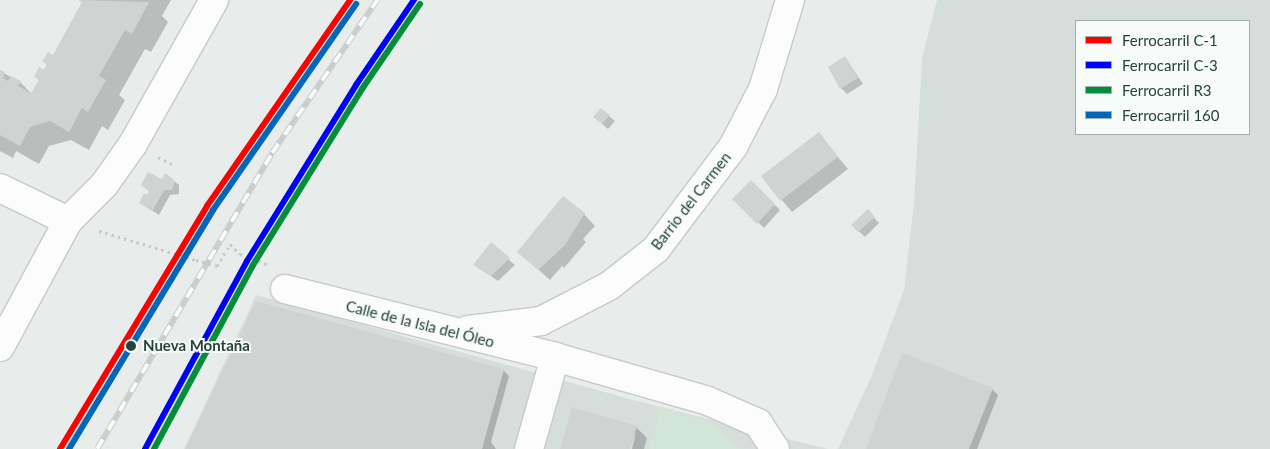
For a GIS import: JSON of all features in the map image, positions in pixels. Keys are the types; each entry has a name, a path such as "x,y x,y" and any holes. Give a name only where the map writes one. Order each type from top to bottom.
{"street":[{"path":"0,347 68,221 104,185 133,144 214,0"},
{"name":"Barrio del Carmen","path":"450,332 541,321 609,286 656,249 733,147 763,89 790,0"},
{"path":"0,188 68,221"},
{"name":"Calle de la Isla del Óleo","path":"285,289 555,357 708,401 758,423 775,449"},
{"path":"528,449 555,357"}],"path":[{"path":"136,244 217,266 230,244"}],"shaded area":[{"path":"937,0 1270,0 1270,449 838,449 872,375 904,290 914,203 922,58"},
{"path":"256,295 637,401 828,449 184,449"}],"green space":[{"path":"661,408 712,423 741,449 649,449"}],"building":[{"path":"78,0 149,2 132,34 125,30 99,76 106,80 88,112 82,108 69,132 50,121 30,127 20,146 0,135 0,70 5,72 3,78 8,81 11,76 21,81 18,86 31,93 39,80 34,77 39,67 44,70 47,64 42,62 48,52 53,55 82,2"},
{"path":"845,56 858,78 840,89 828,67"},
{"path":"601,108 610,115 602,124 593,117"},
{"path":"819,132 838,157 780,201 761,176"},
{"path":"148,172 162,179 165,173 175,181 172,190 164,190 153,210 139,203 144,193 147,195 149,191 141,185"},
{"path":"751,180 775,204 757,224 732,199"},
{"path":"563,196 585,213 565,245 538,270 517,252"},
{"path":"868,209 875,217 858,232 851,225"},
{"path":"491,242 510,258 491,276 473,265"},
{"path":"256,301 504,369 482,449 185,449"},
{"path":"902,353 993,388 969,449 866,449"},
{"path":"572,407 637,426 630,449 560,449"}],"railway":[{"path":"97,449 272,153 377,0"}],"rail line":[{"name":"C-1","path":"60,449 207,206 350,0"},
{"name":"C-3","path":"145,449 247,261 356,85 414,0"},
{"name":"160","path":"69,449 213,210 356,4"},
{"name":"R3","path":"154,449 253,265 362,89 420,4"}],"place":[{"name":"Nueva Montaña","path":"131,346"}]}
